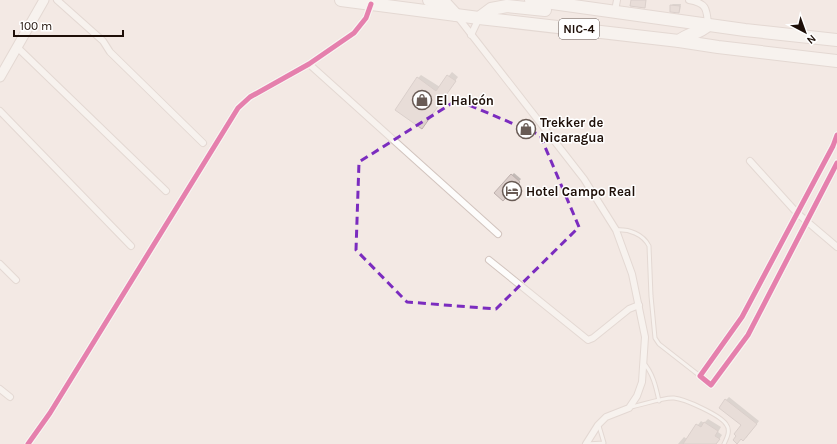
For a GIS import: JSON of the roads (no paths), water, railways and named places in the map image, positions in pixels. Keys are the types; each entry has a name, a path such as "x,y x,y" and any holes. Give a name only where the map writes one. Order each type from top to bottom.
{"highway":[{"name":"NIC-4","path":"341,0 479,18 679,41 837,62"},
{"path":"429,0 444,2 456,15"},
{"name":"NIC-4","path":"531,0 614,7 708,25 837,40"},
{"path":"479,18 491,9 506,6 584,14 614,7"},
{"path":"679,41 699,32 708,25 710,36 718,47"}],"street":[{"path":"0,77 18,48 44,0"},
{"path":"57,0 103,41 110,52 202,143"},
{"path":"689,0 703,4 706,10 708,25"},
{"path":"28,444 50,413 238,108 250,97 309,64 354,33 366,18 370,4"},
{"path":"456,15 584,179 616,230 632,274 645,337 642,382 637,396 629,408 606,417 598,424 586,444"},
{"path":"471,35 479,18"},
{"path":"18,48 166,191"},
{"path":"309,64 498,234"},
{"path":"0,111 131,246"},
{"path":"837,135 833,146 797,213 767,274 742,317 700,376 711,385 748,335 837,163"},
{"path":"750,160 797,213 836,245"},
{"path":"836,245 837,237"},
{"path":"489,260 588,340 593,338 629,309 639,305"},
{"path":"0,264 16,280"},
{"path":"0,389 10,397"}],"lane":[{"path":"616,230 627,230 640,235 646,240 649,246 651,296 655,338 659,344 700,376"},
{"path":"643,362 648,367 656,385 659,401"},
{"path":"629,408 672,398 685,400 719,417 726,424 729,429 728,438 724,444"},
{"path":"586,444 604,444 598,424"}],"place":[{"name":"El Halcón","path":"422,100"},
{"name":"Trekker de Nicaragua","path":"526,129"},
{"name":"Hotel Campo Real","path":"512,191"}]}
